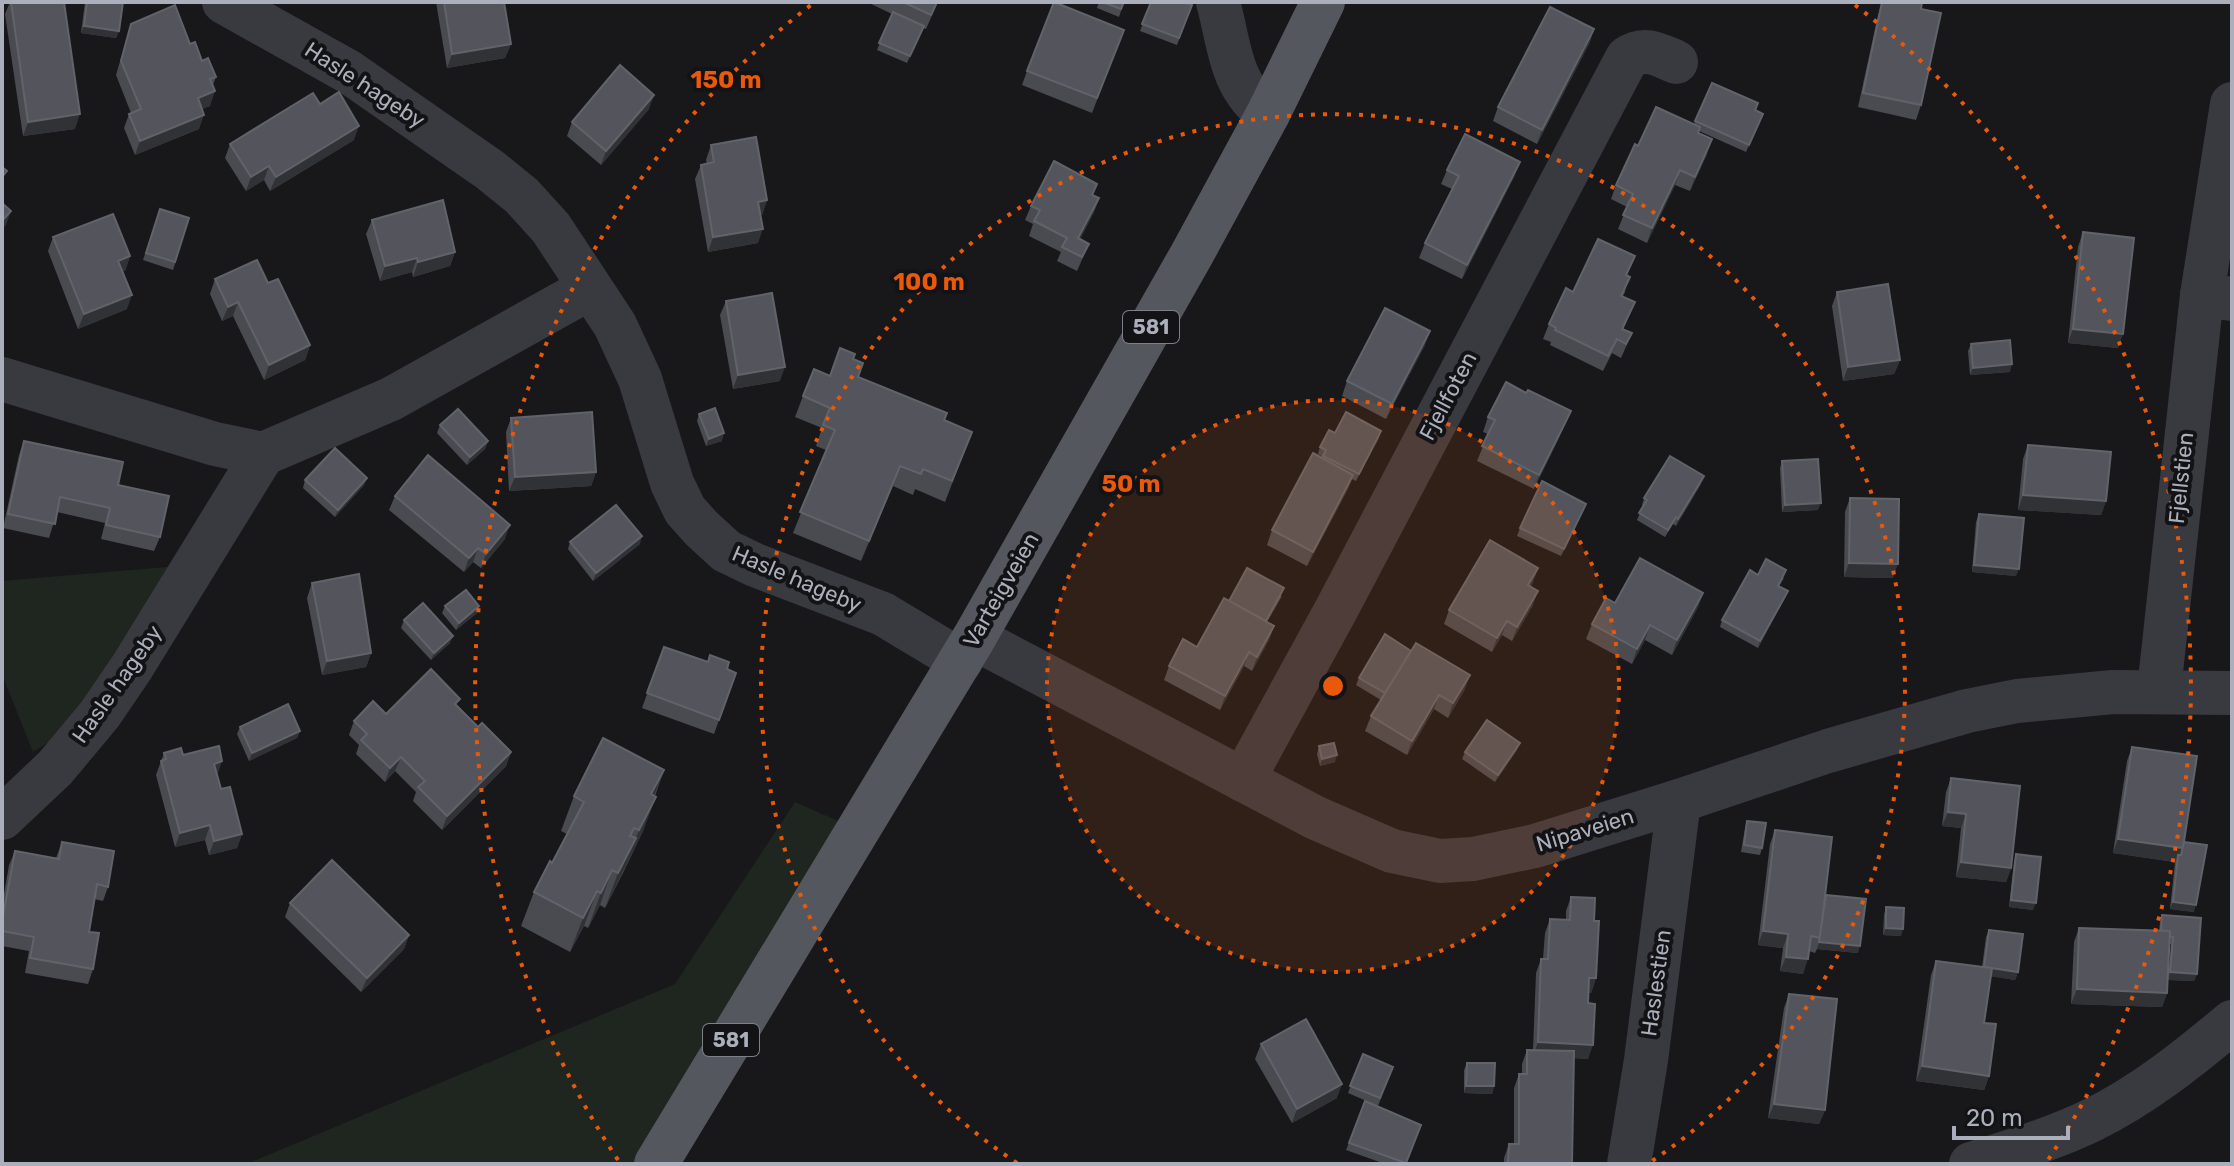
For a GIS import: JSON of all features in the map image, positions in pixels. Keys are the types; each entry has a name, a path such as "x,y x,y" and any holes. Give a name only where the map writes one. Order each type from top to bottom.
{"main road":[{"name":"Varteigveien","path":"656,1164 967,650 1268,114 1323,2"}],"street":[{"name":"Hasle hageby","path":"224,2 349,72 490,170 522,196 551,228 615,325 640,379 672,483 685,510 726,551 967,650"},
{"path":"1218,2 1240,85 1253,102 1268,114"},
{"name":"Fjellfoten","path":"1243,780 1627,58 1645,51 1676,62"},
{"name":"Fjellstien","path":"2159,690 2217,297 2232,104"},
{"path":"2,379 203,441 263,454 391,399 590,288"},
{"name":"Hasle hageby","path":"2,818 55,768 100,714 263,454"},
{"name":"Nipaveien","path":"967,650 1243,780 1316,818 1392,851 1440,861 1473,859 1535,846 1828,751 1967,711 2017,701 2113,692 2232,693"},
{"name":"Haslestien","path":"1629,1164 1646,1060 1679,801"},
{"path":"1971,1164 2046,1140 2102,1115 2138,1095 2232,1022"}],"shaded area":[{"path":"178,566 57,737 33,752 2,674 2,581"},
{"path":"795,802 847,825 657,1134 634,1164 247,1164 675,984"}],"building":[{"path":"11,2 64,2 80,114 28,122"},
{"path":"87,2 123,2 119,31 84,26"},
{"path":"444,2 504,2 511,44 452,54"},
{"path":"903,2 937,2 931,15"},
{"path":"1054,2 1124,30 1097,98 1027,71"},
{"path":"1102,2 1124,2 1121,9"},
{"path":"1151,2 1192,5 1179,38 1142,24"},
{"path":"1882,2 1922,2 1921,9 1941,13 1921,105 1863,93"},
{"path":"175,5 190,44 195,42 202,61 208,58 216,77 210,79 215,91 198,98 204,115 140,141 129,114 141,109 121,61 131,24"},
{"path":"1550,7 1594,29 1542,130 1498,107"},
{"path":"893,12 924,26 910,56 879,43"},
{"path":"620,65 654,95 606,151 572,122"},
{"path":"1712,83 1758,103 1755,110 1763,114 1749,145 1695,121"},
{"path":"339,92 359,126 276,177 269,166 251,177 230,144 313,93 320,104"},
{"path":"1656,107 1700,127 1698,133 1712,139 1695,177 1680,170 1652,228 1623,215 1633,194 1616,185"},
{"path":"1465,134 1520,162 1467,265 1425,243 1459,176 1447,170"},
{"path":"756,137 767,200 758,202 763,229 713,237 701,165 714,162 711,145"},
{"path":"1054,161 1097,184 1092,195 1099,198 1078,238 1089,244 1082,257 1062,247 1067,238 1034,221 1040,210 1031,206"},
{"path":"443,200 455,252 418,262 417,258 385,266 372,220"},
{"path":"2,203 11,211 2,221"},
{"path":"160,209 189,218 175,262 146,253"},
{"path":"113,214 130,256 118,261 132,295 84,314 53,237"},
{"path":"2083,232 2134,238 2123,334 2073,329"},
{"path":"1598,239 1635,256 1621,296 1635,302 1622,329 1632,333 1626,344 1617,339 1608,356 1555,330 1549,324 1566,288 1573,292"},
{"path":"257,260 268,283 278,279 310,345 269,365 238,302 228,307 215,279"},
{"path":"1888,284 1900,360 1848,367 1837,292"},
{"path":"772,293 785,367 738,375 726,301"},
{"path":"1385,308 1430,331 1392,404 1347,381"},
{"path":"2010,340 2012,364 1973,368 1971,344"},
{"path":"840,348 855,354 853,359 863,363 858,377 947,413 944,420 972,432 952,481 923,469 921,474 900,466 869,541 800,512 835,430 823,425 830,408 803,396 814,369 830,376"},
{"path":"1506,382 1571,411 1539,475 1482,446 1495,420 1488,417"},
{"path":"715,408 724,433 709,439 699,414"},
{"path":"458,409 488,441 470,457 440,425"},
{"path":"592,412 596,472 515,477 511,418"},
{"path":"1346,412 1381,431 1359,474 1323,456 1326,450 1320,447 1329,430 1335,433"},
{"path":"24,441 123,462 118,485 169,496 160,537 106,525 110,508 60,497 55,524 8,514"},
{"path":"2028,445 2111,452 2106,501 2023,495"},
{"path":"335,448 367,478 338,510 305,480"},
{"path":"1313,453 1353,475 1313,552 1272,530"},
{"path":"428,455 510,525 486,554 478,548 469,558 395,496"},
{"path":"1670,456 1704,476 1668,530 1639,513 1647,500 1644,498"},
{"path":"1818,459 1821,503 1785,505 1782,461"},
{"path":"1542,481 1586,504 1564,549 1520,528"},
{"path":"1850,498 1899,499 1898,564 1849,563"},
{"path":"616,505 642,536 596,573 570,542"},
{"path":"1979,514 2024,518 2019,569 1974,565"},
{"path":"1490,540 1538,568 1528,585 1538,591 1517,627 1507,621 1497,638 1449,610"},
{"path":"1640,558 1703,593 1677,640 1650,625 1637,649 1592,624 1606,598 1615,603"},
{"path":"1766,559 1786,570 1778,586 1788,591 1760,641 1722,620 1750,570 1758,575"},
{"path":"1247,568 1284,588 1266,621 1229,601"},
{"path":"359,574 371,653 327,661 312,583"},
{"path":"466,590 479,606 459,623 445,606"},
{"path":"1224,598 1274,626 1257,657 1249,652 1225,696 1169,666 1183,639 1197,647"},
{"path":"423,603 453,636 434,653 404,620"},
{"path":"1385,634 1411,651 1385,693 1359,678"},
{"path":"1416,643 1470,675 1453,703 1439,695 1412,741 1371,716"},
{"path":"664,647 708,662 710,655 729,662 727,669 736,673 719,720 647,693"},
{"path":"431,669 460,699 455,704 478,727 482,723 511,752 447,816 418,787 425,781 401,757 390,768 361,740 367,734 354,721 373,701 386,714"},
{"path":"288,704 300,731 252,753 240,727"},
{"path":"1487,720 1520,743 1498,775 1465,752"},
{"path":"603,738 664,770 651,794 656,797 639,830 634,828 630,836 636,838 618,873 612,870 601,893 597,891 583,918 534,892 584,802 574,796"},
{"path":"1334,743 1337,755 1322,759 1319,746"},
{"path":"219,746 222,761 214,764 221,789 230,787 242,834 214,841 210,825 180,833 161,761 166,759 164,753 181,748 183,755"},
{"path":"2132,747 2197,756 2183,848 2118,839"},
{"path":"1951,778 2020,786 2011,868 1961,862 1966,814 1948,812"},
{"path":"1747,821 1766,823 1762,848 1744,845"},
{"path":"1775,830 1832,837 1820,938 1811,936 1808,959 1786,957 1788,934 1763,931"},
{"path":"62,842 114,851 108,887 97,884 89,932 99,933 93,969 30,958 34,937 2,931 15,851 59,859"},
{"path":"2184,842 2207,845 2196,905 2173,902 2178,855 2181,855"},
{"path":"2016,854 2041,857 2036,903 2011,900"},
{"path":"332,860 409,935 367,978 290,903"},
{"path":"1826,895 1866,899 1860,946 1819,942"},
{"path":"1571,897 1595,898 1594,921 1599,921 1596,978 1589,978 1588,1003 1595,1004 1593,1045 1538,1042 1541,959 1548,959 1550,919 1570,920"},
{"path":"1886,907 1904,908 1903,929 1886,928"},
{"path":"2162,915 2201,918 2197,974 2170,972 2173,937 2169,937 2170,931 2161,931"},
{"path":"2079,928 2170,931 2167,993 2077,989"},
{"path":"1989,930 2023,934 2018,972 1984,967"},
{"path":"1936,961 1992,968 1984,1023 1996,1024 1989,1076 1922,1066"},
{"path":"1789,994 1837,999 1825,1110 1774,1104"},
{"path":"1306,1019 1342,1084 1297,1109 1261,1044"},
{"path":"1527,1050 1574,1051 1572,1164 1508,1164 1509,1144 1519,1144 1519,1074 1527,1074"},
{"path":"1363,1054 1393,1067 1380,1098 1350,1086"},
{"path":"1467,1063 1495,1063 1494,1086 1466,1086"},
{"path":"1365,1101 1421,1125 1406,1163 1349,1143"}]}
